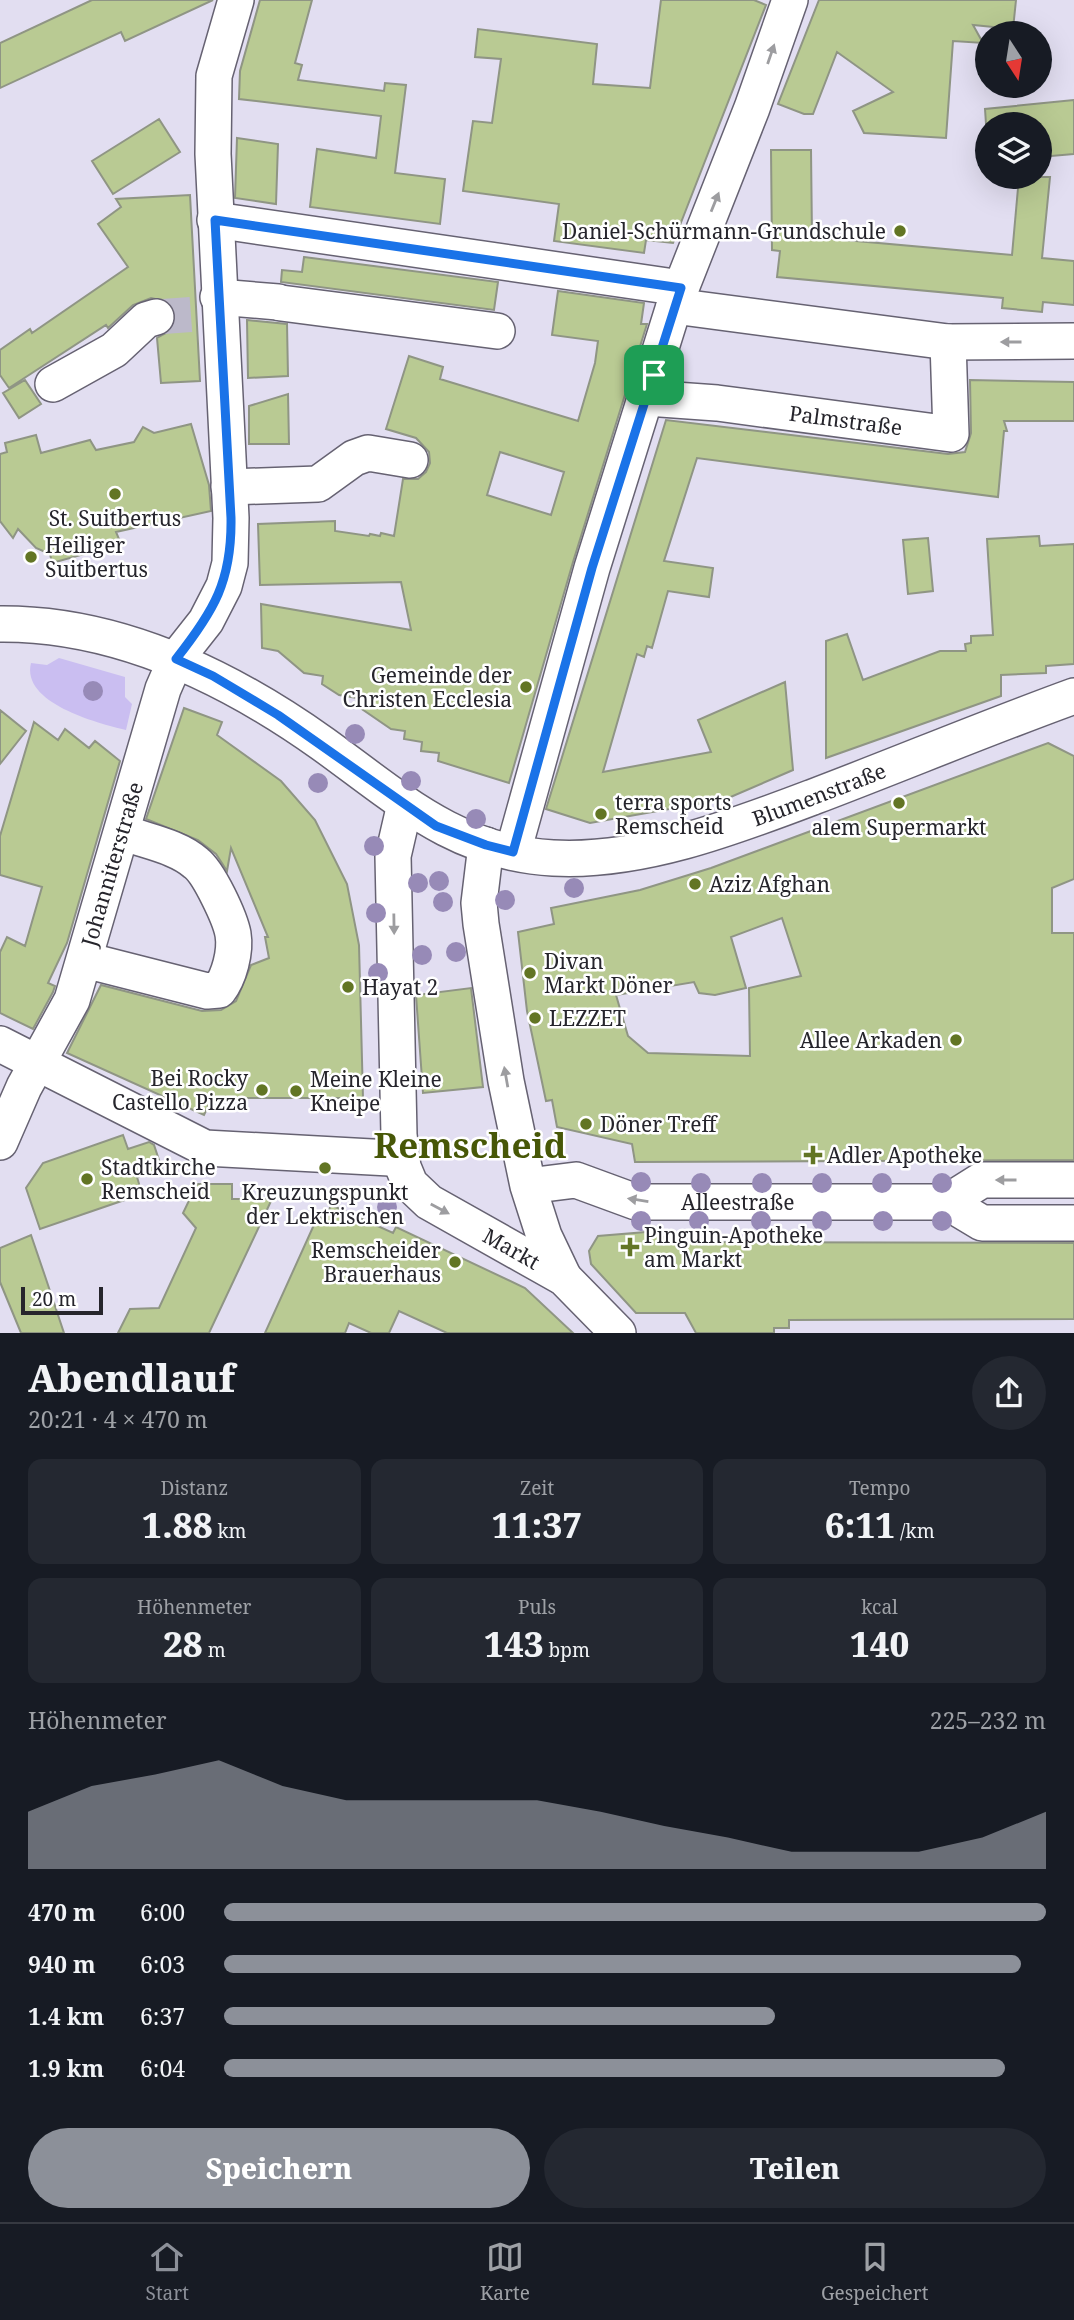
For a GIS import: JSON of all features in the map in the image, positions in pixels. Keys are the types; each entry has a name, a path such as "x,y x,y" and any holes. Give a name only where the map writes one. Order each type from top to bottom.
{"street":[{"name":"Johanniterstraße","path":"0,1142 37,1063 72,1000 163,689 176,659 206,621 223,586 230,563 229,487 211,308 215,220 214,76 236,0"},
{"name":"Markt","path":"564,1278 544,1236 506,1081 480,903 592,568 678,297 752,108 790,0"},
{"path":"215,220 948,342 1074,341"},
{"path":"211,308 279,302 497,331"},
{"path":"53,384 114,350 146,320 156,317"},
{"name":"Palmstraße","path":"647,397 717,403 951,434 948,342"},
{"path":"229,487 318,484 354,458 368,453 410,460"},
{"path":"0,624 87,634 176,659 213,676 278,715 436,826 499,849"},
{"name":"Blumenstraße","path":"499,849 556,858 576,858 629,851 712,833 1074,696"},
{"name":"Markt","path":"405,804 393,856 399,1135 403,1167 410,1184 429,1202 564,1278"},
{"path":"85,960 208,991 219,990 228,978 233,936 216,894 198,864 184,855 122,832"},
{"path":"0,1044 205,1148 390,1158"},
{"name":"Alleestraße","path":"532,1186 576,1180 636,1202 947,1202"},
{"path":"1074,1180 982,1180 947,1202 982,1223 1074,1223"},
{"path":"564,1278 618,1333"}],"shaded area":[{"path":"59,658 125,677 125,697 132,704 126,730 64,709 38,689 31,677 31,663 47,665"}],"building":[{"path":"92,0 213,0 125,41 121,32 0,88 0,43"},
{"path":"260,0 312,0 295,63 302,65 298,80 384,91 385,83 406,85 395,173 445,179 440,224 310,207 317,149 376,158 381,116 239,99 240,71"},
{"path":"661,0 754,0 766,5 673,243 646,240 644,253 554,241 559,204 463,191 473,121 492,123 501,59 475,57 478,29 597,44 593,84 650,88"},
{"path":"819,0 1016,0 1014,21 975,21 975,42 953,41 946,138 864,133 853,111 893,92 837,52 813,114 804,114 778,104"},
{"path":"1074,100 1074,154 1052,156 1052,112 985,112 985,109"},
{"path":"159,119 180,152 113,194 92,161"},
{"path":"237,138 278,144 276,204 235,198"},
{"path":"771,150 811,150 812,237 1012,255 1018,189 1049,189 1042,258 1074,261 1074,305 1043,302 1042,312 1002,308 1003,298 777,277 780,251 772,250"},
{"path":"190,195 200,381 161,383 157,338 171,330 175,312 169,302 151,298 133,305 108,328 106,325 9,388 0,375 0,350 30,329 32,333 128,267 98,224 121,207 116,199"},
{"path":"304,257 498,282 494,310 281,282 282,270 302,272"},
{"path":"558,291 644,303 641,324 647,324 573,562 509,783 438,761 439,753 421,751 422,742 404,739 405,731 391,729 356,705 357,698 339,695 322,684 323,676 304,673 278,651 262,648 261,604 411,630 401,582 260,585 258,524 335,521 335,531 369,536 380,536 381,533 394,536 403,479 418,479 426,472 430,463 429,452 416,438 386,429 409,356 443,367 440,379 578,421 595,363 598,341 552,335","holes":["500,452 564,472 551,515 487,495"]},
{"path":"247,320 287,324 288,376 248,378"},
{"path":"25,380 41,404 19,418 3,393"},
{"path":"970,380 1074,382 1074,421 1004,421 1007,431 1004,431 998,497 697,458 664,561 713,568 709,597 668,591 652,648 647,646 644,657 637,654 603,772 711,752 698,720 785,682 793,770 726,799 590,823 546,809 666,420 948,454 965,452 971,433"},
{"path":"288,394 289,444 249,444 249,406"},
{"name":"St. Suitbertus","path":"191,424 209,485 211,511 116,532 119,539 95,546 95,551 52,563 50,554 36,548 18,529 13,538 0,521 0,454 7,452 5,443 36,435 41,453 90,440 96,450 134,442 143,427 154,433"},
{"path":"1039,536 1040,546 1074,544 1074,664 1046,666 1046,673 1001,675 1001,696 826,758 826,641 847,634 863,680 940,651 966,651 965,644 971,643 971,636 993,635 987,539"},
{"path":"928,538 933,591 908,594 903,540"},
{"path":"184,708 222,722 217,735 281,781 315,820 347,884 359,945 363,1098 212,1098 204,1115 67,1053 101,985 202,1011 221,1010 236,1001 251,965 269,958 265,937 268,937 231,848 227,871 216,854 198,840 146,819"},
{"path":"0,710 26,731 0,764"},
{"path":"34,722 58,740 65,729 89,748 95,741 120,761 67,943 48,983 55,986 33,1029 0,1013 0,952 7,937 25,946 42,887 0,875 0,836"},
{"path":"1048,743 1074,756 1074,879 1052,888 1052,933 1074,933 1074,1160 635,1162 632,1144 557,1127 552,1100 546,1101 527,1011 518,932 554,924 551,908 640,890 711,868","holes":["782,918 801,976 749,988 750,1056 648,1053 628,1036 616,995 694,982 699,993 715,995 746,988 731,937"]},
{"path":"471,988 483,1087 423,1093 416,995"},
{"name":"Stadtkirche Remscheid","path":"123,1135 128,1149 149,1142 154,1145 162,1169 137,1177 142,1194 40,1229 26,1188 43,1163"},
{"path":"197,1184 232,1184 232,1199 272,1199 209,1333 118,1333 130,1309 159,1308 196,1228 183,1213"},
{"path":"331,1205 393,1233 396,1227 525,1288 573,1333 447,1333 399,1311 389,1333 371,1333 349,1323 345,1333 265,1333 318,1216 325,1220"},
{"path":"661,1232 662,1237 678,1236 678,1242 1074,1243 1074,1319 789,1320 789,1328 774,1328 774,1333 696,1333 685,1313 636,1313 591,1264 589,1251 598,1236"},
{"path":"31,1235 64,1333 21,1333 0,1282 0,1248"}],"tunnel":[{"path":"156,317 197,314"}],"place":[{"name":"Daniel-Schürmann-Grundschule","path":"900,231"},
{"name":"St. Suitbertus","path":"115,494"},
{"name":"Heiliger Suitbertus","path":"31,557"},
{"name":"Gemeinde der Christen Ecclesia","path":"526,687"},
{"name":"alem Supermarkt","path":"899,803"},
{"name":"terra sports Remscheid","path":"601,814"},
{"name":"Aziz Afghan","path":"695,884"},
{"name":"Divan Markt Döner","path":"530,973"},
{"name":"Hayat 2","path":"348,987"},
{"name":"LEZZET","path":"535,1018"},
{"name":"Allee Arkaden","path":"956,1040"},
{"name":"Bei Rocky Castello Pizza","path":"262,1090"},
{"name":"Meine Kleine Kneipe","path":"296,1091"},
{"name":"Döner Treff","path":"586,1124"},
{"name":"Adler Apotheke","path":"813,1155"},
{"name":"Kreuzungspunkt der Lektrischen","path":"325,1168"},
{"name":"Stadtkirche Remscheid","path":"87,1179"},
{"name":"Pinguin-Apotheke am Markt","path":"630,1247"},
{"name":"Remscheider Brauerhaus","path":"455,1262"}],"district":[{"name":"Remscheid","path":"470,1144"}],"route":[{"path":"215,220 681,288 654,375 592,568 513,852 436,826 278,715 213,676 176,659 206,621 223,586 230,563 231,518 215,220"}]}
